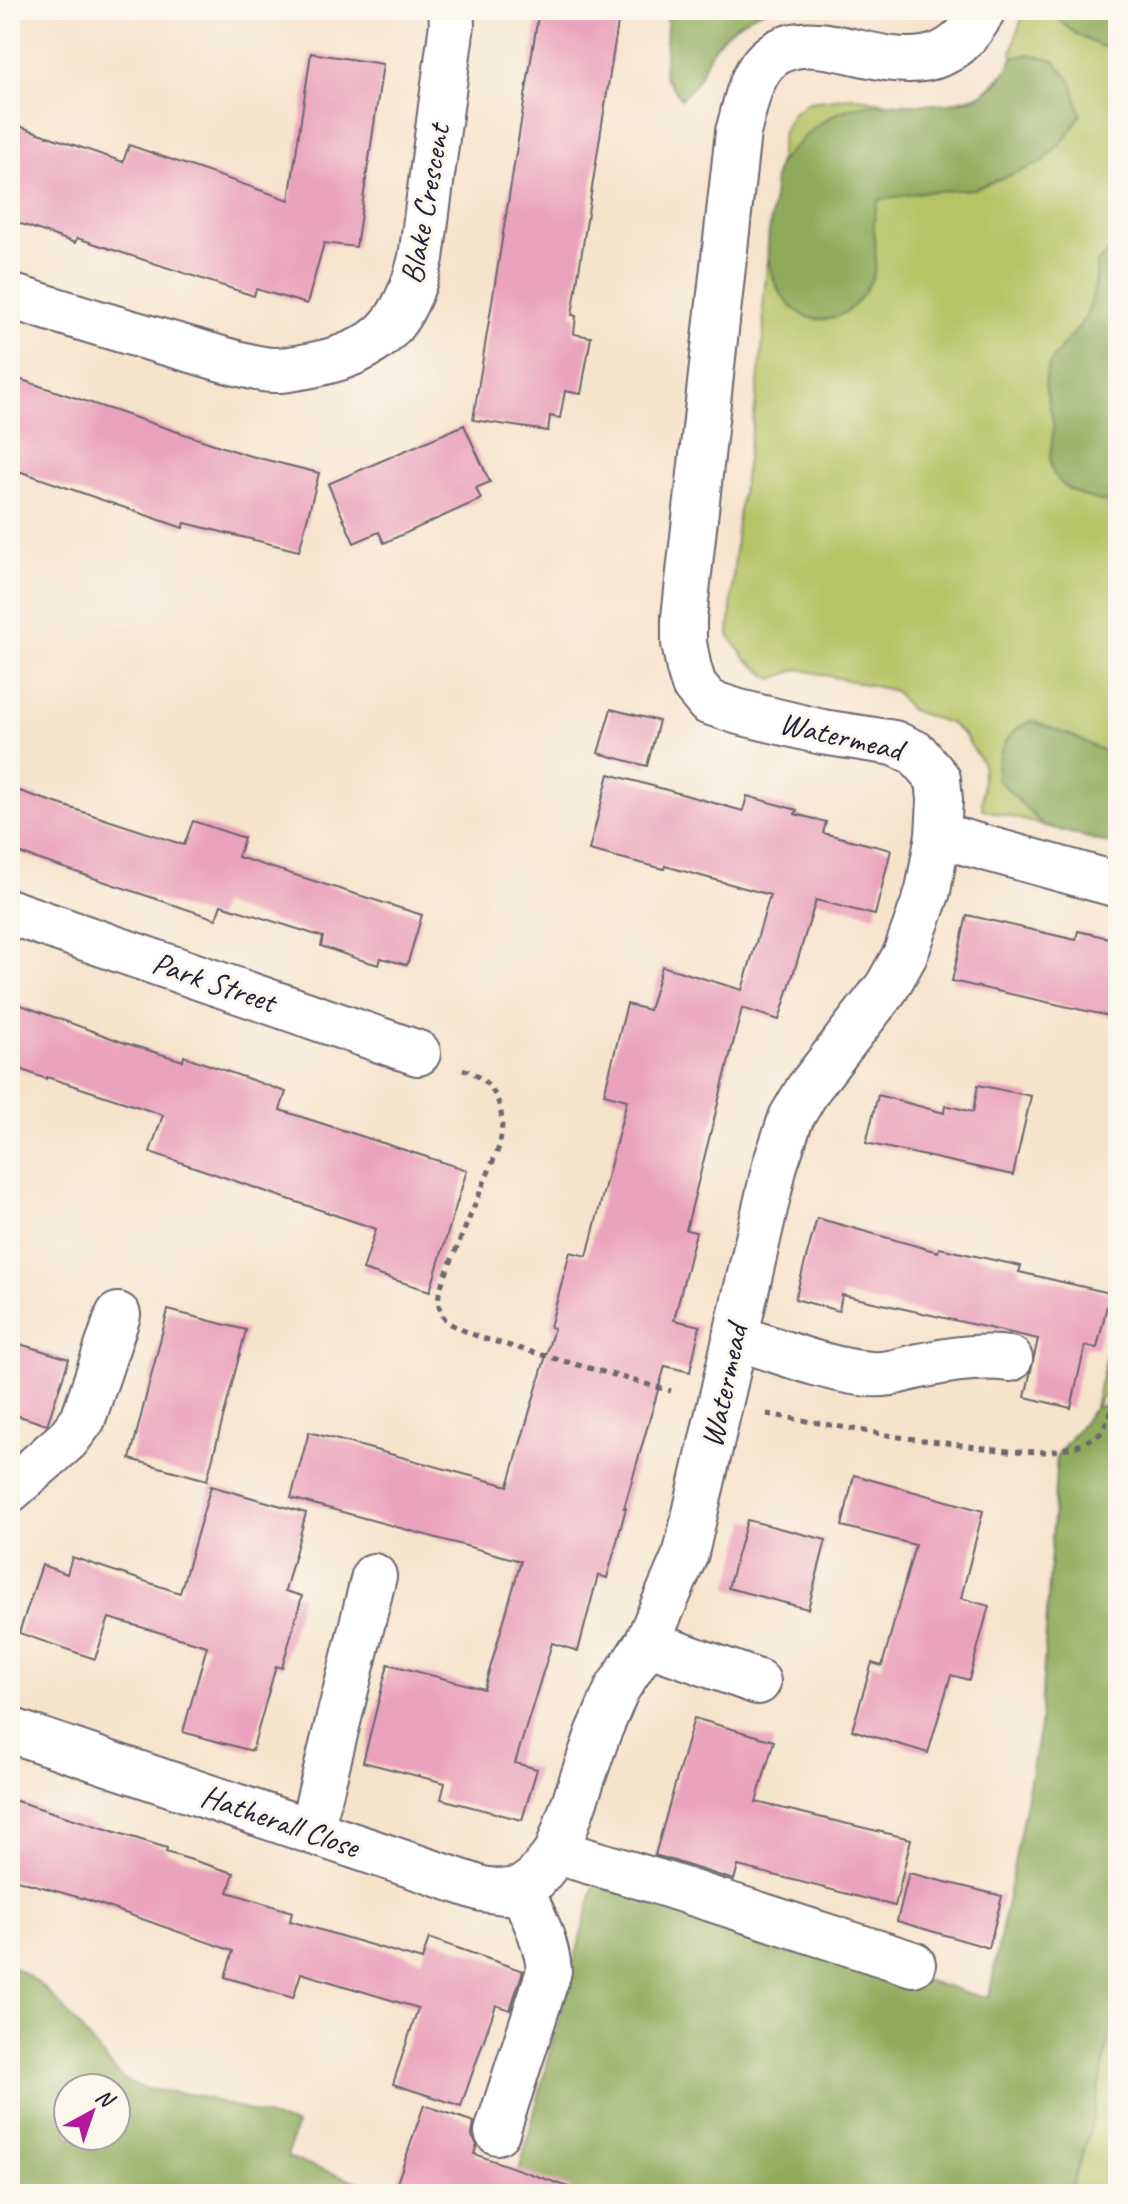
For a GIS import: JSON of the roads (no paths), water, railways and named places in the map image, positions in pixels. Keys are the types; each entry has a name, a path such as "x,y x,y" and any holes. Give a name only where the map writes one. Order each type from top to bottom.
{"street":[{"name":"Blake Crescent","path":"10,296 265,370 291,369 351,355 379,338 395,321 412,293 421,258 452,24 451,10"},
{"name":"Watermead","path":"541,1870 617,1689 647,1643 686,1553 775,1165 791,1118 808,1089 887,987 905,955 928,891 938,835 938,779 916,753 894,743 822,732 708,702 694,685 689,669 684,643 684,618 738,132 751,84 762,65 774,53 795,45 900,59 934,59 952,50 968,36 983,10"},
{"path":"938,835 1111,883"},
{"name":"Park Street","path":"10,912 418,1053"},
{"path":"10,1490 67,1440 83,1419 118,1315"},
{"path":"735,1337 838,1368 871,1374 897,1373 922,1365 972,1359 1010,1359"},
{"path":"311,1831 374,1576"},
{"path":"647,1643 758,1682"},
{"name":"Hatherall Close","path":"10,1730 482,1889 504,1892 541,1870 655,1881 913,1964"},
{"path":"497,2132 549,1971 541,1935 541,1870"}]}
